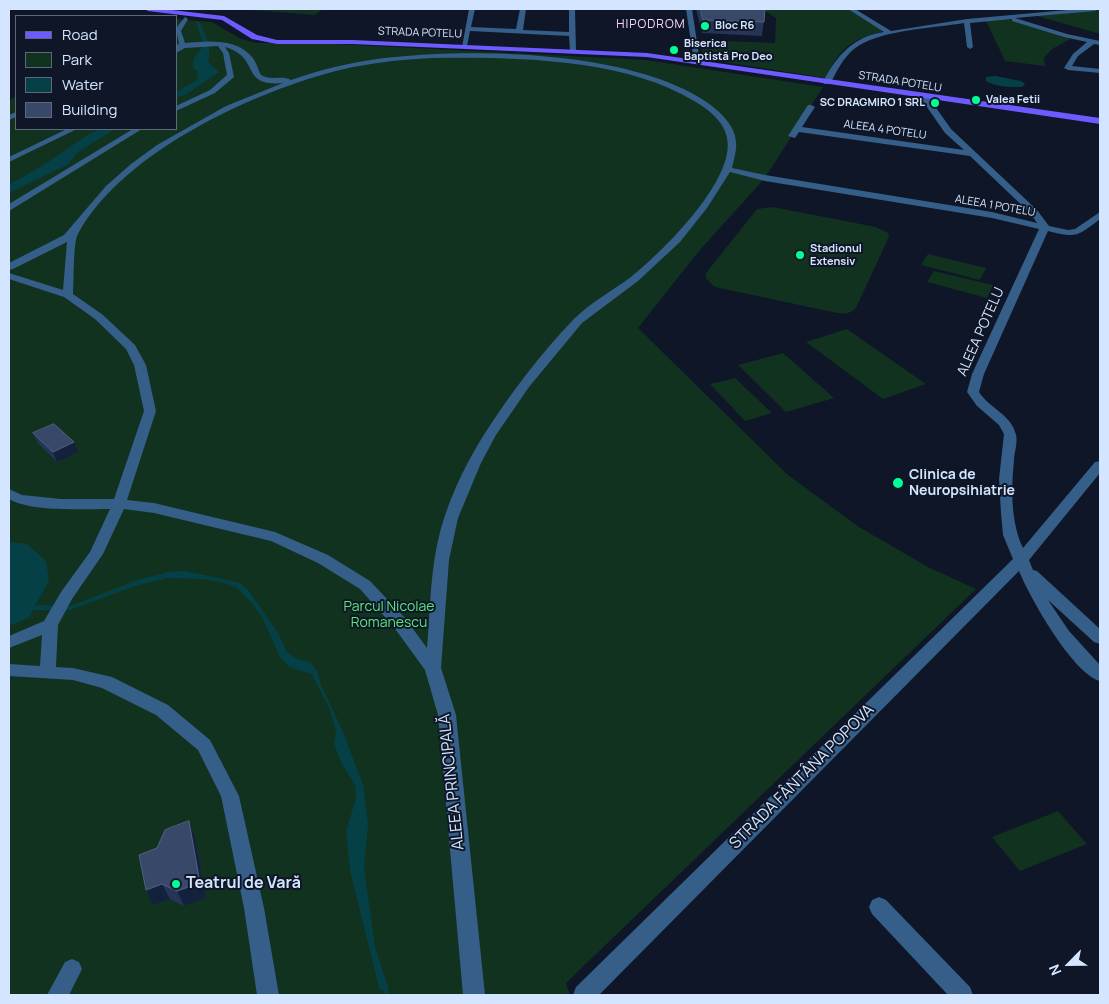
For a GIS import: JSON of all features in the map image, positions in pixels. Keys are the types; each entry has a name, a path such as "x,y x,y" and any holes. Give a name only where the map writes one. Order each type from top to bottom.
{"main road":[{"name":"STRADA POTELU","path":"148,9 176,15"},
{"name":"STRADA POTELU","path":"178,15 224,18 255,37 277,42 324,41 648,55 924,97 1100,121"}],"street":[{"path":"464,46 472,9"},
{"path":"519,32 522,9"},
{"path":"572,9 573,51"},
{"path":"689,9 697,62"},
{"path":"850,9 889,32"},
{"path":"827,82 841,58 853,45 862,39 889,32 967,21 1094,9"},
{"path":"186,17 178,31 179,47 211,43 220,44 230,47 249,58 254,66 256,75 260,78 296,82"},
{"path":"1008,18 1066,36 1096,42"},
{"path":"967,21 970,47"},
{"path":"468,30 572,34"},
{"path":"1096,42 1075,55 1068,68 1100,71"},
{"path":"178,108 213,92 225,84 231,75 226,53 220,44"},
{"path":"9,267 36,255 72,234 99,198 122,176 157,149 186,131 224,111 296,82 356,64 391,59 447,56 558,60 618,69 654,80 707,105 723,121 732,140 727,169 696,219 677,241 635,278 582,317 547,356 508,407 460,491 444,542 437,596 437,639 433,668"},
{"name":"ALEEA 1 POTELU","path":"924,97 948,131 1034,212 1045,227"},
{"name":"ALEEA 4 POTELU","path":"811,107 794,133 971,154"},
{"path":"9,160 71,130"},
{"path":"9,208 136,130"},
{"name":"ALEEA 1 POTELU","path":"727,169 764,178 992,215 1045,227"},
{"path":"1045,227 1068,233 1078,232 1100,215"},
{"name":"ALEEA POTELU","path":"1021,560 1009,530 1006,465 1010,434 1004,422 980,403 973,392 978,374 1045,227"},
{"path":"68,295 72,234"},
{"path":"9,276 68,295 99,317 131,347 140,365 150,411 119,504 96,554 66,596 50,626 48,672"},
{"name":"STRADA FÂNTÂNA POPOVA","path":"584,995 1021,560 1100,465"},
{"name":"ALEEA PRINCIPALĂ","path":"9,493 19,499 61,504 119,504 154,508 275,537 323,559 365,585 399,622 433,668 447,715 453,760 464,909 473,966 474,995"},
{"path":"1021,560 1040,584 1100,638"},
{"path":"1021,560 1044,609 1062,636 1081,658 1100,675"},
{"path":"9,642 50,626"},
{"path":"9,670 73,674 106,682 162,710 204,745 230,796 254,908 268,995"},
{"path":"879,907 962,995"},
{"path":"58,995 72,969"}],"green space":[{"path":"239,9 323,9 314,15"},
{"path":"762,9 850,9 884,31 863,38 848,46 836,59 825,78 704,59 699,40 775,43 776,18"},
{"path":"1100,9 1100,34 1037,16"},
{"name":"Parcul Nicolae Romanescu","path":"178,19 212,22 241,39 257,43 317,43 646,60 823,87 765,178 699,251 638,328 788,475 859,527 928,567 976,589 566,983 570,995 9,995 9,101 15,97 15,130 178,130"},
{"path":"1008,19 1071,39 1052,49 1044,58 1045,66 1005,61 986,21"},
{"name":"Stadionul Extensiv","path":"773,207 876,227 888,233 889,237 854,310 847,313 837,313 715,287 706,278 706,273 757,209"},
{"path":"928,254 986,268 980,280 921,265"},
{"path":"934,271 993,285 987,298 927,282"},
{"path":"847,329 926,384 883,399 806,342"},
{"path":"783,353 834,398 786,412 738,365"},
{"path":"735,378 772,413 745,421 710,384"},
{"path":"1058,811 1087,844 1020,871 992,837"}],"water":[{"path":"199,21 209,45 208,60 219,72 185,95 178,97 178,91 197,80 198,72 193,68 194,58 204,45 196,22"},
{"path":"995,76 1021,81 1025,84 1022,87 1008,87 986,81 986,77"},
{"path":"98,130 113,130 77,153 67,165 9,193 9,185 42,166"},
{"path":"9,542 27,544 46,561 49,581 35,605 71,606 137,580 168,572 184,571 229,580 240,583 248,590 278,633 287,652 297,659 310,662 317,671 321,685 343,732 363,785 368,824 364,868 375,947 388,987 388,995 379,988 350,870 346,832 356,798 355,785 342,764 334,744 336,731 330,710 312,674 291,668 281,659 263,619 252,603 236,587 203,579 167,578 132,587 70,610 33,610 30,617 9,626"}],"building":[{"path":"701,9 765,9 764,22 703,20"},
{"path":"54,424 74,442 53,452 33,433"},
{"name":"Teatrul de Vară","path":"189,821 200,883 177,891 162,884 146,890 139,855 157,848 165,830"}],"place":[{"name":"Bloc R6","path":"705,26"},
{"name":"Biserica Baptistă Pro Deo","path":"674,50"},
{"name":"Valea Fetii","path":"976,100"},
{"name":"SC DRAGMIRO 1 SRL","path":"935,103"},
{"name":"Stadionul Extensiv","path":"800,255"},
{"name":"Clinica de Neuropsihiatrie","path":"898,483"},
{"name":"Teatrul de Vară","path":"176,884"}],"district":[{"name":"HIPODROM","path":"651,25"}]}
